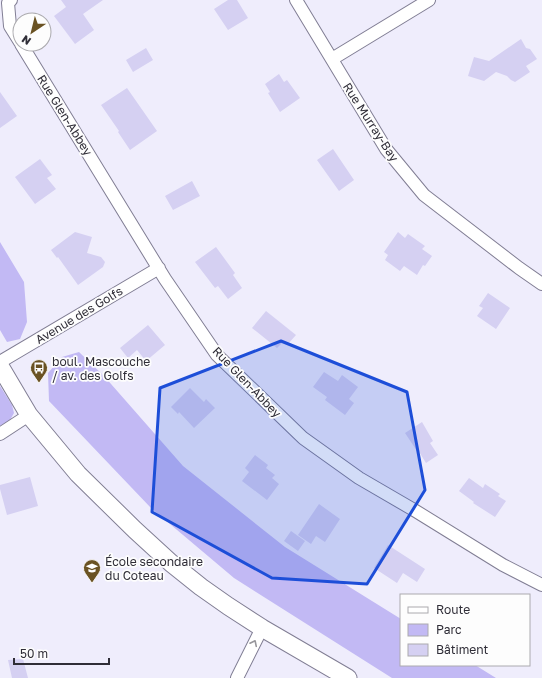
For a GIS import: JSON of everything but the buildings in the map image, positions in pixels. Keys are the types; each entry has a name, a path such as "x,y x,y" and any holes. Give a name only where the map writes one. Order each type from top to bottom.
{"street":[{"name":"Rue Glen-Abbey","path":"11,0 8,3 10,26 12,29"},
{"name":"Rue Murray-Bay","path":"296,0 386,149 424,195 542,284"},
{"path":"332,59 429,0"},
{"name":"Rue Glen-Abbey","path":"26,52 159,268 217,355 303,438 359,478 503,565 542,585"},
{"name":"Avenue des Golfs","path":"0,362 159,268"},
{"path":"0,366 29,415 78,474 171,563 228,606 262,628 348,678"},
{"path":"0,434 29,415"},
{"path":"237,678 262,628"}],"highlighted area":[{"path":"281,341 407,392 425,490 367,584 272,578 152,512 160,388"}],"green space":[{"path":"0,242 24,282 27,322 20,339 7,342 0,330"},
{"path":"79,352 104,376 183,466 285,547 400,618 400,666 477,666 496,678 392,678 234,578 151,508 49,401 48,373 62,357"},
{"path":"0,386 12,405 14,413 10,420 0,426"}],"place":[{"name":"boul. Mascouche / av. des Golfs","path":"39,383"},
{"name":"École secondaire du Coteau","path":"92,583"}]}
